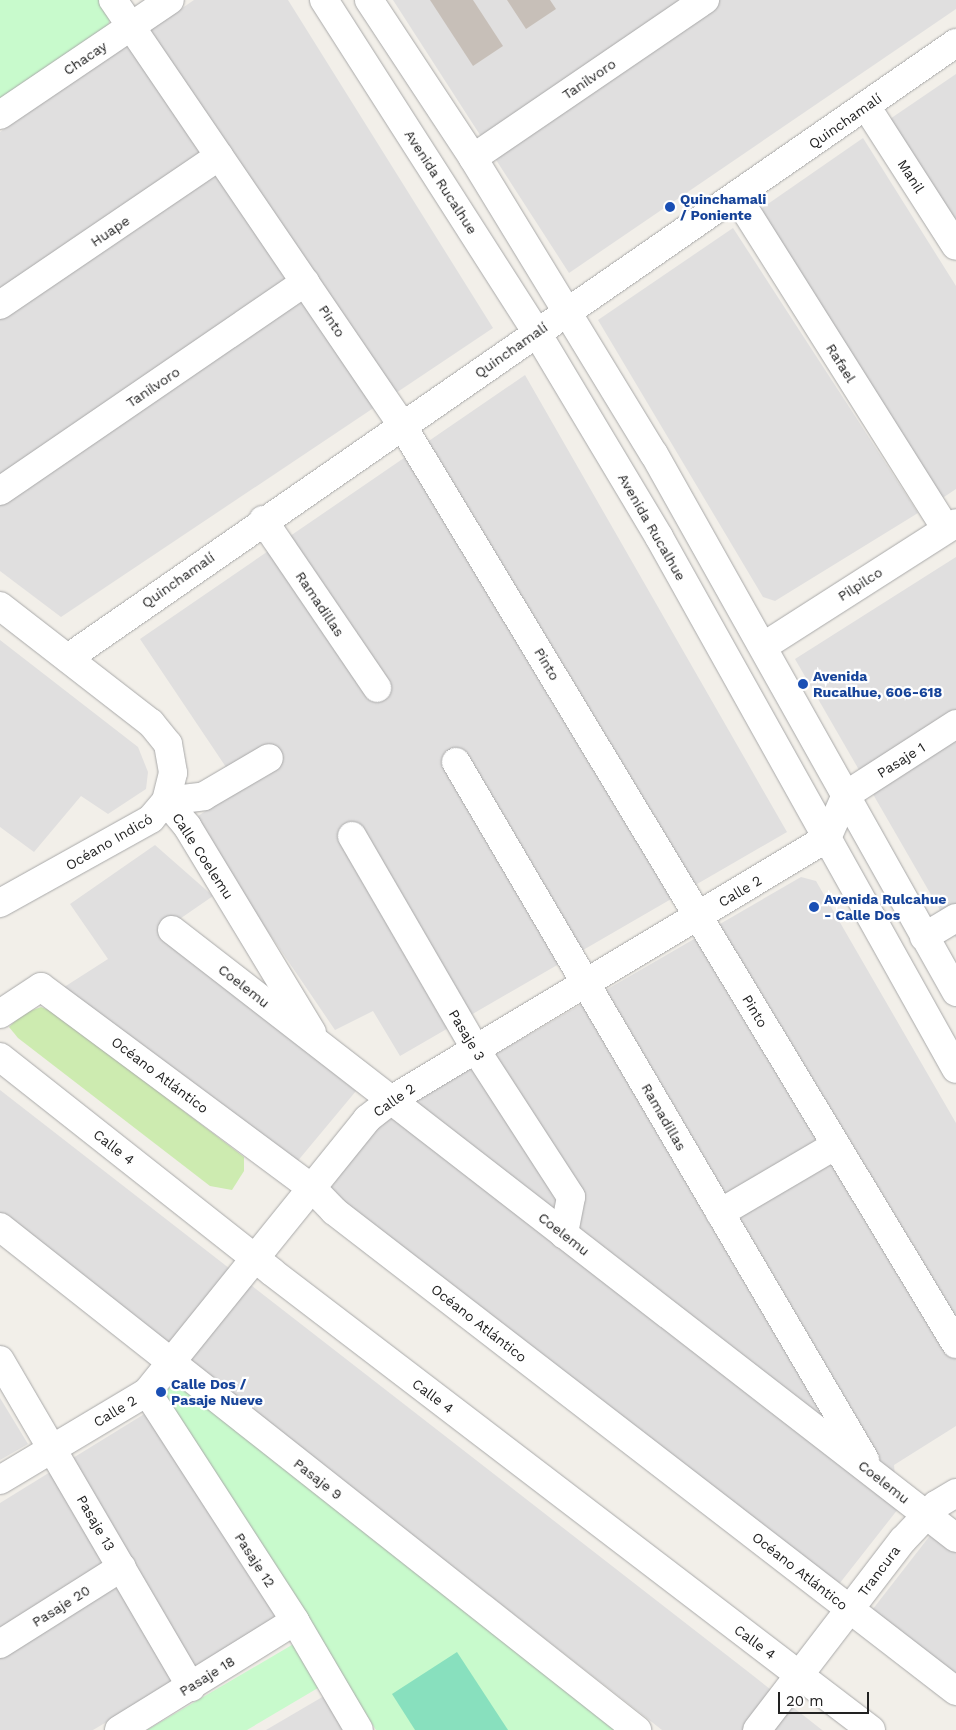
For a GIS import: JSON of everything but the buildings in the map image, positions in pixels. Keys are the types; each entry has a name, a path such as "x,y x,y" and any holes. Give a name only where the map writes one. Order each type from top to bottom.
{"street":[{"name":"Pinto","path":"113,0 402,425 956,1344"},
{"name":"Chacay","path":"0,115 170,0"},
{"name":"Avenida Rucalhue","path":"324,0 537,333 659,537 956,1069"},
{"path":"369,0 474,158 568,310 764,646 956,992"},
{"name":"Tanilvoro","path":"474,158 705,0"},
{"name":"Quinchamalí","path":"68,658 568,310 737,197 956,43"},
{"name":"Manil","path":"866,106 956,246"},
{"name":"Huape","path":"0,305 219,156"},
{"name":"Rafael","path":"737,197 951,526"},
{"name":"Tanilvoro","path":"0,491 305,282"},
{"name":"Ramadillas","path":"264,520 377,688"},
{"name":"Pilpilco","path":"764,646 951,526"},
{"name":"Calle Coelemu","path":"0,606 161,733 172,758 173,773 166,801 187,826 321,1045"},
{"name":"Pasaje 1","path":"846,795 956,724"},
{"path":"166,801 204,796 269,758"},
{"name":"Ramadillas","path":"456,762 872,1472"},
{"path":"827,838 846,795"},
{"name":"Océano Indicó","path":"0,903 142,826 160,811 166,801"},
{"name":"Pasaje 3","path":"352,836 476,1050 571,1197 564,1234"},
{"name":"Calle 2","path":"0,1480 147,1392 172,1364 367,1119 391,1100 587,985 827,838"},
{"path":"924,936 956,918"},
{"name":"Coelemu","path":"172,930 956,1538"},
{"name":"Océano Atlántico","path":"0,1014 41,987 312,1188 334,1211 956,1691"},
{"name":"Calle 4","path":"0,1057 256,1259 870,1730"},
{"path":"720,1213 836,1145"},
{"name":"Pasaje 9","path":"0,1227 636,1730"},
{"name":"Pasaje 13","path":"0,1360 191,1686"},
{"name":"Pasaje 12","path":"147,1392 295,1621 359,1730"},
{"name":"Trancura","path":"757,1730 902,1540 926,1515 956,1493"},
{"name":"Pasaje 20","path":"0,1644 122,1567"},
{"name":"Pasaje 18","path":"119,1730 295,1621"}],"shaded area":[{"path":"194,0 288,0 493,328 61,617 0,571 0,132"},
{"path":"393,0 956,0 956,9 569,273"},
{"path":"956,74 956,225 887,121"},
{"path":"863,138 956,286 956,489 941,499 759,210"},
{"path":"733,228 918,513 775,601 763,597 598,320"},
{"path":"525,375 787,832 400,1056 373,1011 335,1030 192,820 240,788 140,639"},
{"path":"956,557 956,938 795,659"},
{"path":"0,640 138,747 148,772 146,789 108,814 81,796 34,852 0,827"},
{"path":"155,845 213,896 158,934 356,1091 291,1169 58,991 108,959 70,904"},
{"path":"801,877 816,881 956,1123 956,1426 894,1465 898,1509 836,1588 325,1196 378,1122"},
{"path":"0,1090 822,1730 662,1730 0,1213"},
{"path":"0,1398 28,1444 0,1460"},
{"path":"154,1408 276,1608 274,1623 93,1730 0,1730 0,1503"},
{"path":"932,1533 956,1551 956,1681 869,1614"},
{"path":"324,1696 344,1730 266,1730"}],"green space":[{"path":"0,0 102,0 112,13 107,28 0,102"},
{"path":"41,1007 54,1012 244,1157 244,1171 232,1190 210,1186 18,1038 9,1027 22,1014"},
{"path":"175,1382 621,1730 376,1730 160,1398"},
{"path":"297,1642 323,1685 247,1730 147,1730"},
{"path":"457,1652 508,1730 415,1730 392,1694"}],"place":[{"name":"Quinchamali / Poniente","path":"670,207"},
{"name":"Avenida Rucalhue, 606-618","path":"803,684"},
{"name":"Avenida Rulcahue - Calle Dos","path":"814,907"},
{"name":"Calle Dos / Pasaje Nueve","path":"161,1392"}]}
